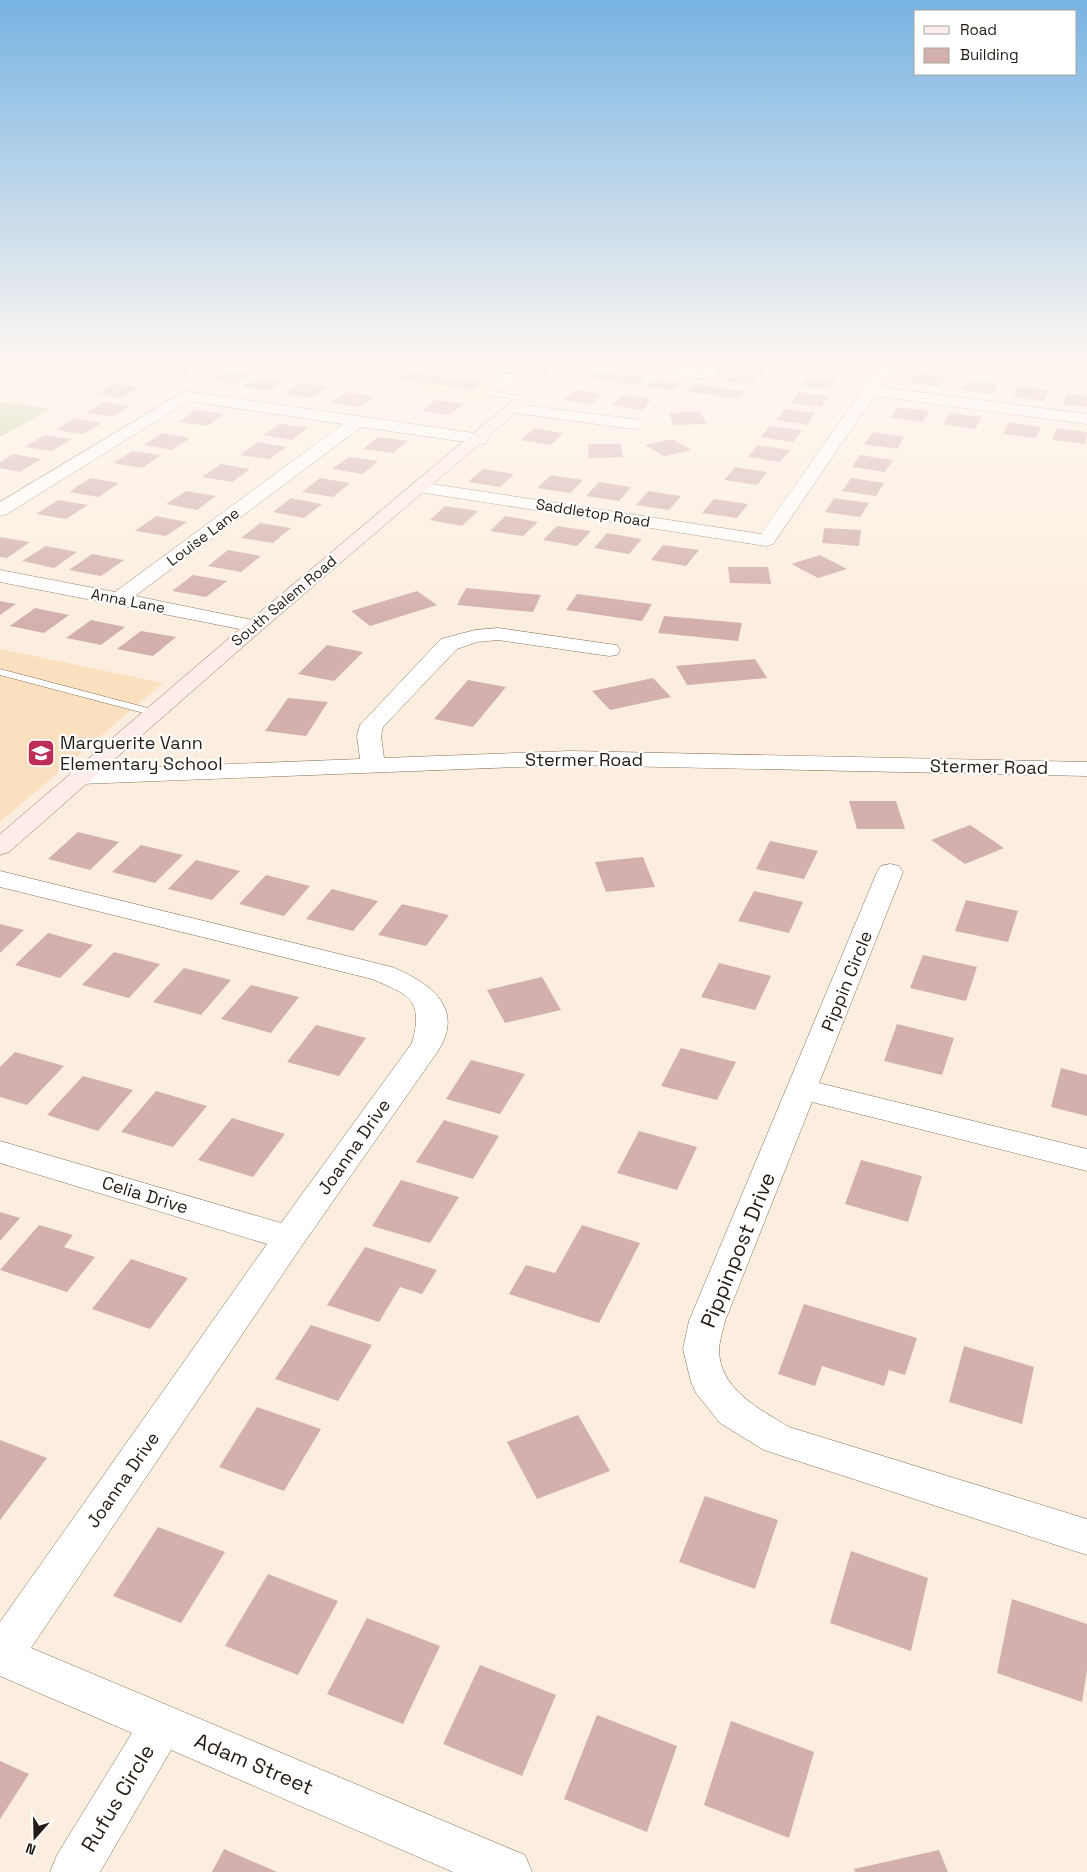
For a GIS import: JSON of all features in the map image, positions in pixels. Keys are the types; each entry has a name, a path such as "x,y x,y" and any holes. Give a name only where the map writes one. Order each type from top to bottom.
{"main road":[{"name":"South Salem Road","path":"0,847 255,626 419,487 471,446"}],"street":[{"path":"0,510 103,446"},
{"name":"Louise Lane","path":"119,599 324,446"},
{"name":"Saddletop Road","path":"419,487 766,540 833,446"},
{"name":"Anna Lane","path":"0,576 255,626"},
{"path":"373,767 369,736 372,725 449,644 475,636 498,634 610,650"},
{"name":"Stermer Road","path":"80,777 570,758 1087,769"},
{"name":"Pippin Circle","path":"803,1089 890,872"},
{"name":"Joanna Drive","path":"0,879 382,973 416,988 430,1008 433,1026 428,1044 289,1238 1,1655"},
{"path":"803,1089 1087,1160"},
{"name":"Pippinpost Drive","path":"803,1089 707,1321 701,1349 709,1382 733,1412 777,1439 1087,1537"},
{"name":"Celia Drive","path":"0,1152 289,1238"},
{"name":"Adam Street","path":"1,1655 508,1872"},
{"name":"Rufus Circle","path":"74,1872 162,1724"}],"lane":[{"path":"0,672 154,713"}],"shaded area":[{"name":"Marguerite Vann Elementary School","path":"0,649 163,683 0,822"}],"building":[{"path":"25,446 60,446 52,451"},
{"path":"152,446 177,446 172,450"},
{"path":"252,446 287,447 269,459 240,455"},
{"path":"366,446 401,446 393,453 363,449"},
{"path":"588,446 621,446 623,457 589,458"},
{"path":"647,446 685,446 692,450 664,456"},
{"path":"757,446 790,450 780,462 748,457"},
{"path":"880,446 899,446 897,449"},
{"path":"133,451 161,455 142,468 113,463"},
{"path":"13,454 41,459 20,472 0,468 0,462"},
{"path":"860,455 893,460 885,472 852,467"},
{"path":"349,457 378,461 363,474 332,469"},
{"path":"221,464 250,469 232,482 202,477"},
{"path":"735,467 767,472 757,485 724,480"},
{"path":"483,469 514,474 500,487 468,482"},
{"path":"551,475 583,480 570,493 537,488"},
{"path":"90,478 119,483 99,497 69,492"},
{"path":"320,478 350,483 333,497 302,492"},
{"path":"851,478 884,483 876,496 842,491"},
{"path":"599,482 631,487 619,501 586,496"},
{"path":"186,491 216,496 197,510 166,504"},
{"path":"648,491 681,496 669,510 636,505"},
{"path":"291,498 322,504 304,518 273,512"},
{"path":"834,498 869,503 860,517 825,512"},
{"path":"714,499 748,504 737,518 702,513"},
{"path":"58,500 88,505 66,519 36,514"},
{"path":"445,506 478,511 462,526 430,520"},
{"path":"156,516 187,522 166,536 135,531"},
{"path":"505,516 538,522 523,536 490,531"},
{"path":"260,523 291,528 273,543 241,538"},
{"path":"557,526 591,531 577,546 543,540"},
{"path":"824,528 861,530 859,546 822,543"},
{"path":"607,533 642,539 629,554 594,548"},
{"path":"0,537 30,542 7,558 0,557"},
{"path":"663,545 699,550 686,566 651,560"},
{"path":"46,546 77,552 54,568 22,561"},
{"path":"228,550 261,556 241,572 208,566"},
{"path":"92,554 124,560 101,576 69,570"},
{"path":"820,555 847,569 818,578 791,564"},
{"path":"728,567 768,567 771,584 730,583"},
{"path":"193,575 227,581 206,597 172,591"},
{"path":"466,588 541,595 533,612 457,605"},
{"path":"417,591 437,605 370,626 351,611"},
{"path":"577,594 652,604 642,621 566,610"},
{"path":"0,601 16,604 0,615"},
{"path":"35,608 69,615 44,633 10,626"},
{"path":"664,616 742,623 738,641 658,633"},
{"path":"91,620 125,627 101,645 66,638"},
{"path":"141,631 176,637 153,656 117,649"},
{"path":"327,645 363,652 334,681 298,674"},
{"path":"755,659 767,678 687,685 676,666"},
{"path":"653,678 671,697 610,710 592,691"},
{"path":"468,680 506,687 473,727 434,719"},
{"path":"288,698 328,702 306,736 265,731"},
{"path":"849,801 896,801 905,829 857,829"},
{"path":"970,825 1004,848 965,864 931,840"},
{"path":"78,832 119,842 90,870 48,859"},
{"path":"770,841 818,851 804,879 756,869"},
{"path":"141,845 183,855 155,883 112,872"},
{"path":"643,857 655,887 606,892 595,862"},
{"path":"196,860 240,871 212,900 168,889"},
{"path":"266,875 310,886 284,916 239,904"},
{"path":"332,889 378,901 353,931 306,919"},
{"path":"754,891 803,902 789,933 738,921"},
{"path":"966,900 1018,911 1008,942 955,931"},
{"path":"402,904 449,915 426,946 378,935"},
{"path":"0,924 24,930 0,953"},
{"path":"48,933 93,945 60,978 15,965"},
{"path":"114,952 160,964 129,998 82,985"},
{"path":"923,955 977,967 966,1001 910,988"},
{"path":"719,963 771,976 755,1010 701,997"},
{"path":"184,968 231,980 201,1015 153,1002"},
{"path":"542,977 561,1010 505,1023 487,990"},
{"path":"251,985 299,997 271,1033 221,1019"},
{"path":"897,1024 954,1038 942,1075 884,1061"},
{"path":"316,1025 366,1038 339,1076 287,1062"},
{"path":"681,1048 736,1062 717,1100 661,1086"},
{"path":"15,1052 64,1066 27,1105 0,1097 0,1067"},
{"path":"471,1060 525,1074 500,1114 446,1099"},
{"path":"1061,1068 1087,1075 1087,1116 1051,1107"},
{"path":"83,1076 133,1090 98,1131 47,1115"},
{"path":"156,1091 207,1106 173,1147 121,1132"},
{"path":"232,1118 285,1134 253,1177 198,1160"},
{"path":"444,1120 499,1136 473,1179 416,1162"},
{"path":"639,1131 697,1147 677,1190 617,1173"},
{"path":"861,1160 922,1176 908,1222 845,1204"},
{"path":"401,1180 459,1197 430,1243 372,1226"},
{"path":"0,1212 20,1218 0,1241"},
{"path":"39,1225 73,1235 64,1247 95,1257 67,1292 0,1270"},
{"path":"582,1225 640,1243 599,1323 509,1294 526,1265 555,1273"},
{"path":"365,1247 437,1270 422,1294 400,1287 379,1322 327,1305"},
{"path":"131,1259 188,1278 150,1329 92,1309"},
{"path":"804,1304 917,1338 905,1375 889,1370 884,1386 822,1366 815,1386 778,1374"},
{"path":"311,1325 372,1345 338,1401 275,1379"},
{"path":"964,1346 1034,1367 1022,1424 949,1402"},
{"path":"257,1407 321,1429 284,1491 219,1467"},
{"path":"578,1415 610,1471 537,1499 507,1442"},
{"path":"0,1440 47,1458 0,1520"},
{"path":"705,1496 778,1520 755,1589 679,1562"},
{"path":"158,1527 225,1552 181,1623 113,1596"},
{"path":"851,1551 928,1578 911,1651 830,1623"},
{"path":"268,1574 338,1601 298,1675 225,1646"},
{"path":"1012,1599 1087,1624 1087,1670 1082,1702 997,1673"},
{"path":"367,1618 440,1646 403,1724 327,1694"},
{"path":"480,1665 556,1695 522,1776 443,1744"},
{"path":"597,1715 677,1746 647,1832 564,1799"},
{"path":"731,1721 814,1752 789,1838 704,1805"},
{"path":"0,1761 29,1774 0,1819"},
{"path":"224,1849 277,1872 212,1872"},
{"path":"939,1850 948,1872 855,1872 854,1869"}],"place":[{"name":"Marguerite Vann Elementary School","path":"41,753"}]}
